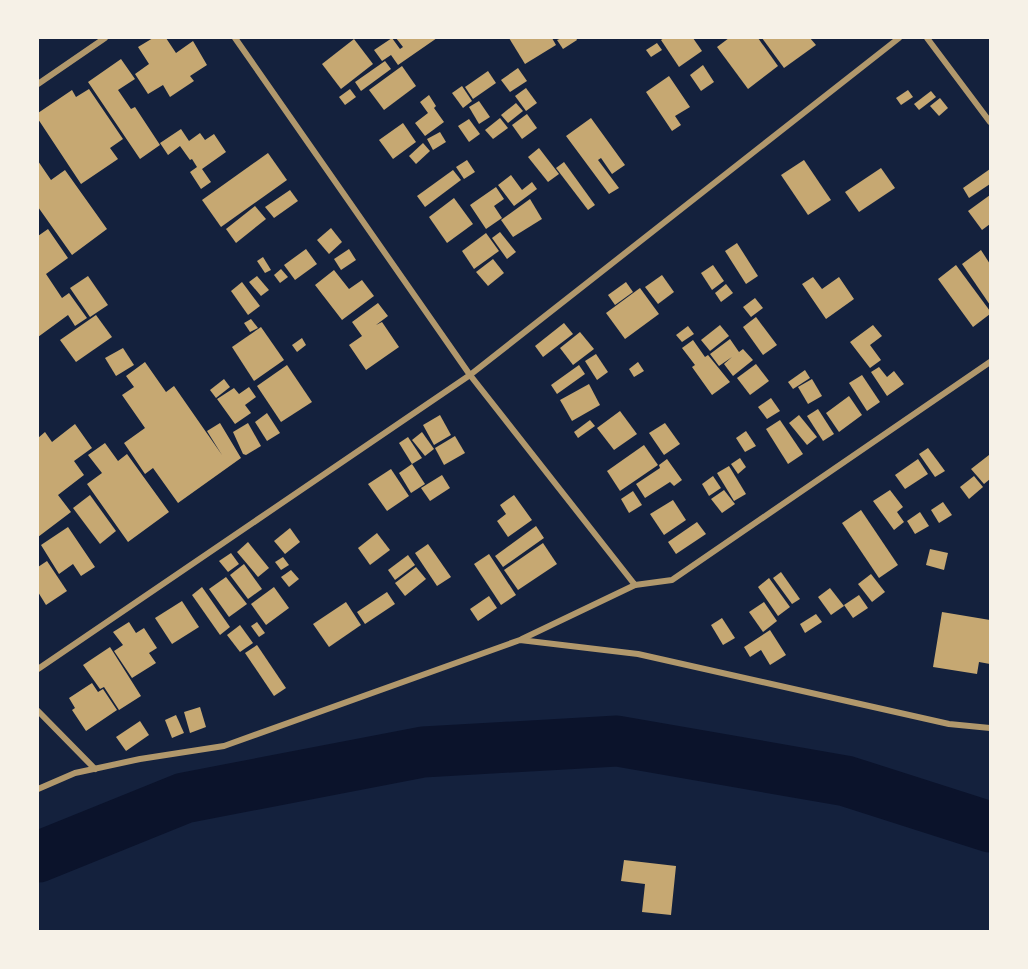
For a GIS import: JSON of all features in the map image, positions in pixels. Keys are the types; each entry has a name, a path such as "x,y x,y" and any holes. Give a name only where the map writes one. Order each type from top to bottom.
{"street":[{"path":"38,84 105,38"},
{"path":"235,38 470,375 635,585"},
{"path":"38,669 470,375 899,38"},
{"path":"927,38 990,122"},
{"path":"38,789 75,773 224,746 520,640 635,585 672,580 990,362"},
{"path":"520,640 638,654 949,724 990,728"},
{"path":"38,711 95,769"}],"building":[{"path":"153,38 166,38 176,53 193,41 207,65 190,76 194,81 170,97 163,85 148,94 135,74 149,64 138,47"},
{"path":"392,38 400,49 403,47 396,38 437,38 398,65 391,55 382,61 374,50"},
{"path":"509,38 552,38 556,45 525,64"},
{"path":"576,38 577,40 563,49 557,40"},
{"path":"664,38 693,38 702,51 679,67 661,40"},
{"path":"729,38 758,38 778,66 748,89 717,47"},
{"path":"762,38 810,38 816,45 784,68"},
{"path":"354,39 373,64 341,89 322,64"},
{"path":"657,43 662,50 651,57 646,50"},
{"path":"121,59 135,79 118,90 131,109 135,107 160,145 140,159 88,82"},
{"path":"385,61 391,69 361,91 355,82"},
{"path":"703,65 714,82 701,91 690,75"},
{"path":"402,66 416,86 384,110 369,90"},
{"path":"518,68 527,81 510,92 501,80"},
{"path":"488,71 496,83 473,99 465,87"},
{"path":"669,76 690,107 675,116 681,125 672,131 646,92"},
{"path":"462,86 472,101 463,108 452,93"},
{"path":"526,88 537,103 526,111 515,96"},
{"path":"89,89 123,139 110,148 118,159 81,184 38,119 38,113 72,90 76,97"},
{"path":"350,89 356,97 345,105 339,97"},
{"path":"908,90 913,97 901,105 896,98"},
{"path":"931,91 936,97 919,110 914,104"},
{"path":"429,95 436,106 434,108 444,122 425,136 415,123 428,113 420,102"},
{"path":"940,98 948,108 939,116 930,106"},
{"path":"479,101 490,117 479,124 469,107"},
{"path":"516,103 523,111 508,123 501,115"},
{"path":"527,114 537,128 522,139 512,125"},
{"path":"500,118 508,128 493,139 485,130"},
{"path":"591,118 625,165 612,174 601,158 598,160 619,188 609,194 566,136"},
{"path":"469,119 480,134 469,142 458,126"},
{"path":"403,123 416,142 393,159 379,140"},
{"path":"181,129 189,141 200,133 205,140 214,134 226,152 202,169 211,182 201,189 190,172 197,167 192,159 190,160 180,146 168,155 160,143"},
{"path":"440,132 446,142 433,150 427,139"},
{"path":"423,143 430,151 416,164 409,156"},
{"path":"539,148 559,174 548,182 528,157"},
{"path":"268,153 287,180 221,227 202,200"},
{"path":"467,160 475,172 464,179 456,167"},
{"path":"804,160 831,200 808,215 781,175"},
{"path":"38,161 51,180 65,170 107,229 72,255 38,207"},
{"path":"564,162 595,205 588,210 556,168"},
{"path":"881,168 895,188 859,212 845,192"},
{"path":"990,169 990,184 969,198 963,188"},
{"path":"453,170 461,180 425,207 417,196"},
{"path":"511,175 522,190 532,182 537,189 514,206 498,185"},
{"path":"496,187 504,199 494,206 502,218 486,229 470,205"},
{"path":"290,190 298,201 274,218 265,207"},
{"path":"990,195 990,224 982,230 968,211"},
{"path":"454,198 473,224 447,243 429,217"},
{"path":"530,199 542,219 513,237 501,220"},
{"path":"255,206 266,219 236,243 226,229"},
{"path":"331,228 342,242 329,254 317,240"},
{"path":"48,229 68,258 46,274 62,298 69,293 87,318 75,326 68,315 38,337 38,236"},
{"path":"500,232 516,252 507,259 492,238"},
{"path":"486,233 499,251 474,269 462,251"},
{"path":"737,243 758,276 746,284 725,251"},
{"path":"306,249 317,264 295,280 284,265"},
{"path":"349,249 356,260 341,270 334,259"},
{"path":"981,250 990,264 990,305 962,264"},
{"path":"263,257 271,270 265,273 257,261"},
{"path":"493,259 504,273 488,286 476,272"},
{"path":"713,265 724,281 712,290 701,273"},
{"path":"956,265 990,311 990,314 973,327 938,279"},
{"path":"281,269 288,277 280,283 274,275"},
{"path":"334,270 349,289 362,280 374,296 342,320 315,285"},
{"path":"662,275 674,292 658,304 645,287"},
{"path":"88,276 108,305 90,317 70,288"},
{"path":"257,276 269,290 261,296 249,282"},
{"path":"813,277 822,289 839,277 854,299 826,319 802,284"},
{"path":"242,282 260,306 248,315 231,291"},
{"path":"626,282 633,292 615,305 608,295"},
{"path":"726,284 733,293 721,302 715,293"},
{"path":"640,288 659,314 625,339 606,313"},
{"path":"755,298 763,308 751,317 743,307"},
{"path":"378,303 388,316 376,325 382,322 399,347 366,370 349,345 362,336 352,322"},
{"path":"96,315 112,337 76,362 60,340"},
{"path":"756,317 777,345 763,355 743,327"},
{"path":"251,319 258,328 250,332 244,323"},
{"path":"564,323 573,334 543,357 535,346"},
{"path":"720,325 729,336 710,351 701,340"},
{"path":"873,325 882,336 870,345 881,360 870,368 850,342"},
{"path":"688,326 694,334 682,342 676,335"},
{"path":"261,327 284,360 254,381 232,347"},
{"path":"580,332 594,349 573,365 560,348"},
{"path":"302,338 306,345 297,352 292,345"},
{"path":"730,339 739,352 743,349 753,360 733,376 724,364 732,357 719,366 710,354"},
{"path":"693,340 705,357 708,355 730,382 712,395 692,367 695,365 682,348"},
{"path":"123,348 134,365 116,376 105,358"},
{"path":"596,354 608,372 597,380 585,361"},
{"path":"145,362 166,392 174,386 222,455 207,431 220,423 241,458 178,503 153,468 145,474 124,443 145,428 122,395 134,387 126,376"},
{"path":"638,362 644,371 634,377 629,369"},
{"path":"756,364 769,381 750,395 737,378"},
{"path":"287,365 312,402 281,422 257,386"},
{"path":"579,365 585,374 557,394 551,385"},
{"path":"879,367 887,377 894,371 904,384 887,396 871,372"},
{"path":"805,370 810,378 793,389 788,382"},
{"path":"862,375 880,402 867,411 849,383"},
{"path":"224,379 230,387 216,398 210,390"},
{"path":"812,379 822,396 808,404 798,387"},
{"path":"589,384 600,405 572,421 560,400"},
{"path":"249,387 256,397 245,405 251,413 235,424 217,399 234,388 239,394"},
{"path":"849,396 862,415 839,432 826,413"},
{"path":"771,398 780,411 767,419 758,407"},
{"path":"818,409 834,434 823,441 807,416"},
{"path":"620,411 637,434 614,450 597,428"},
{"path":"267,413 280,433 267,441 255,422"},
{"path":"440,415 451,435 434,445 423,425"},
{"path":"799,415 817,437 807,445 789,423"},
{"path":"590,420 595,426 578,438 574,432"},
{"path":"780,420 803,454 788,464 766,429"},
{"path":"248,423 261,446 246,455 243,454 233,432"},
{"path":"665,423 680,444 664,455 649,433"},
{"path":"75,424 92,448 74,461 84,475 58,495 71,512 38,537 38,438 45,432 52,442"},
{"path":"746,431 756,446 745,452 736,438"},
{"path":"422,432 434,449 425,456 412,440"},
{"path":"455,436 465,453 444,465 435,448"},
{"path":"408,437 422,458 412,464 399,443"},
{"path":"105,443 118,461 127,454 169,512 128,542 87,484 102,473 88,455"},
{"path":"644,445 658,465 620,491 607,471"},
{"path":"928,448 945,471 935,477 919,454"},
{"path":"989,455 990,479 984,484 971,469"},
{"path":"740,458 746,467 738,474 731,464"},
{"path":"667,459 682,480 674,486 670,482 645,498 636,484 660,468 659,465"},
{"path":"918,459 928,474 905,489 895,475"},
{"path":"412,464 425,484 411,493 399,473"},
{"path":"729,466 746,494 734,501 717,473"},
{"path":"391,469 409,496 387,511 368,484"},
{"path":"442,475 450,488 430,501 421,488"},
{"path":"713,476 721,488 709,496 702,484"},
{"path":"974,476 983,487 969,499 960,487"},
{"path":"724,490 735,504 722,513 711,499"},
{"path":"890,490 903,507 897,512 904,522 894,530 873,501"},
{"path":"633,491 642,505 629,513 621,499"},
{"path":"90,495 116,531 100,544 73,508"},
{"path":"514,495 532,520 508,537 497,521 506,514 500,505"},
{"path":"673,500 686,520 664,535 650,514"},
{"path":"943,502 952,515 939,523 931,510"},
{"path":"861,510 898,565 879,578 842,523"},
{"path":"920,512 929,526 915,534 907,521"},
{"path":"697,522 706,534 676,554 668,542"},
{"path":"536,526 544,538 503,567 495,556"},
{"path":"68,527 95,567 81,576 73,564 59,574 41,545"},
{"path":"290,528 300,542 285,554 274,541"},
{"path":"377,533 390,550 370,565 358,548"},
{"path":"248,542 269,568 258,577 237,552"},
{"path":"543,543 557,564 518,590 504,570"},
{"path":"428,544 451,577 437,586 415,553"},
{"path":"930,549 948,553 944,570 926,565"},
{"path":"231,553 239,564 228,572 219,561"},
{"path":"489,554 516,595 501,605 474,564"},
{"path":"408,555 415,565 395,580 388,570"},
{"path":"283,557 289,565 281,570 275,562"},
{"path":"47,561 67,591 46,605 38,592 38,567"},
{"path":"244,564 262,589 248,599 230,575"},
{"path":"416,567 426,579 405,596 395,583"},
{"path":"291,570 299,579 289,587 281,577"},
{"path":"781,572 800,599 792,604 773,578"},
{"path":"871,574 885,592 872,602 858,584"},
{"path":"226,577 247,604 229,617 209,589"},
{"path":"769,578 790,607 778,616 758,587"},
{"path":"202,587 230,627 220,635 192,595"},
{"path":"274,587 289,608 266,625 251,604"},
{"path":"830,588 844,606 831,615 818,597"},
{"path":"387,592 395,604 365,624 357,612"},
{"path":"859,595 868,608 853,618 844,605"},
{"path":"489,596 497,608 478,621 470,609"},
{"path":"182,601 199,627 172,644 155,618"},
{"path":"346,602 361,625 329,647 313,624"},
{"path":"764,602 777,621 763,632 749,612"},
{"path":"942,612 990,620 990,664 979,662 977,674 933,667"},
{"path":"816,614 822,622 805,633 800,624"},
{"path":"722,618 735,638 723,645 711,625"},
{"path":"129,622 136,633 144,628 157,648 149,653 156,663 132,678 114,651 123,645 113,632"},
{"path":"257,622 265,633 259,637 251,626"},
{"path":"240,625 253,643 240,652 227,635"},
{"path":"770,630 786,655 770,665 761,650 750,657 744,647"},
{"path":"257,645 286,688 274,696 245,653"},
{"path":"110,647 141,696 119,710 104,687 100,689 83,665"},
{"path":"92,683 98,692 103,689 117,710 86,731 72,710 75,708 69,698"},
{"path":"200,707 206,727 190,733 184,712"},
{"path":"176,715 184,733 172,738 165,720"},
{"path":"140,721 149,735 126,751 116,737"},
{"path":"624,860 676,866 671,915 642,912 645,884 621,881"}],"waterway":[{"path":"38,857 184,798 423,752 617,741 846,781 990,827"}]}
